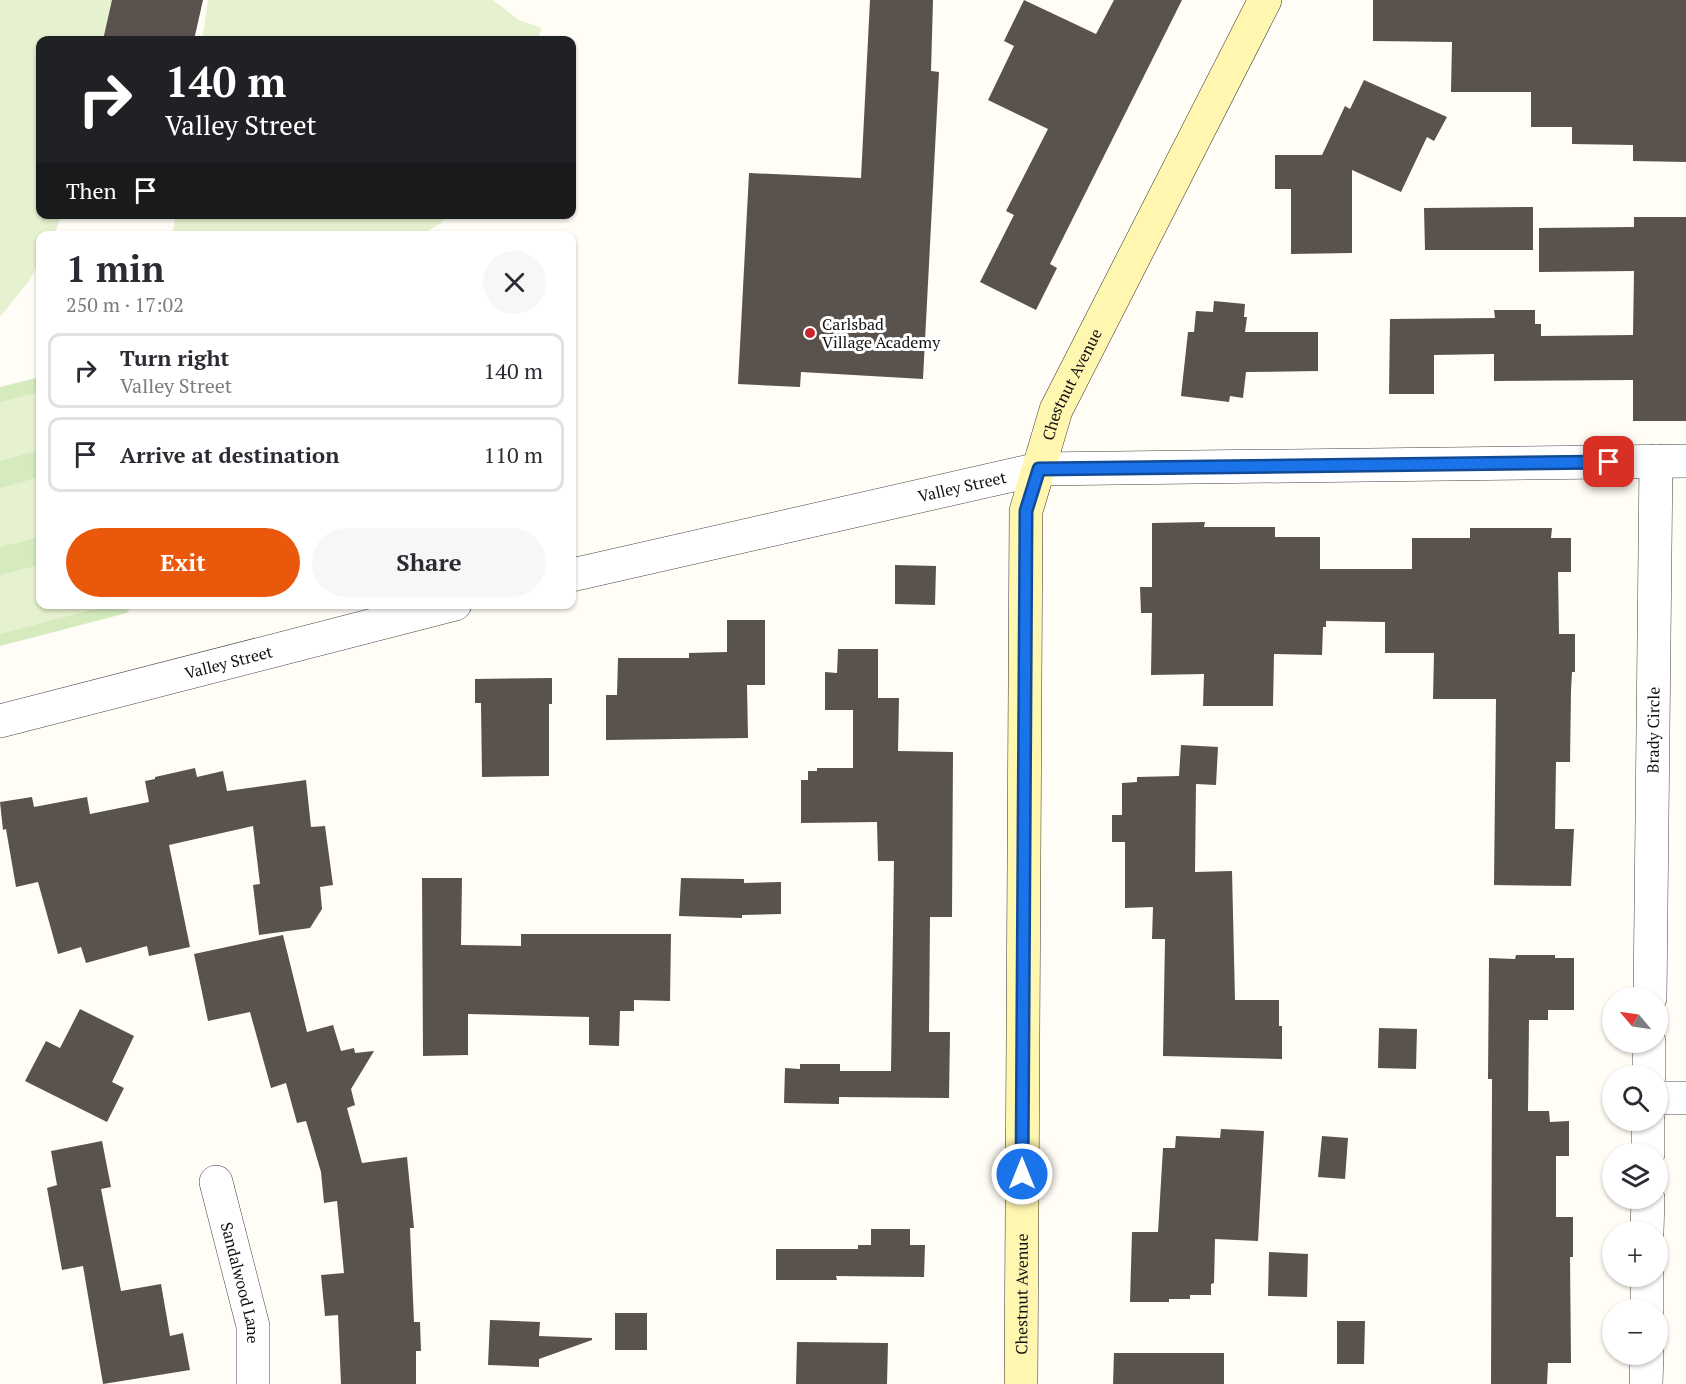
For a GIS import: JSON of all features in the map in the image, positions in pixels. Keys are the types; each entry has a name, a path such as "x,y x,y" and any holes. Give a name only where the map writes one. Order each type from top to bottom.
{"main road":[{"name":"Chestnut Avenue","path":"1021,1384 1026,511 1056,410 1265,0"}],"street":[{"name":"Valley Street","path":"576,574 1039,469 1671,461"},
{"name":"Brady Circle","path":"1650,987 1671,461"},
{"name":"Valley Street","path":"0,721 436,609"},
{"path":"1668,1098 1686,1098"},
{"name":"Sandalwood Lane","path":"216,1182 253,1326 253,1384"},
{"path":"1646,1384 1647,1365"}],"green space":[{"path":"0,0 113,0 105,36 36,36 36,219 60,219 56,231 36,231 36,268 29,281 0,317"},
{"path":"208,0 493,0 519,20 542,28 539,36 203,36"},
{"path":"175,219 444,219 428,231 173,231"},
{"path":"36,378 36,609 130,609 127,613 0,646 0,387"},
{"path":"36,393 36,451 0,461 0,402"},
{"path":"36,478 36,538 0,547 0,488"},
{"path":"36,566 36,609 95,609 0,634 0,575"}],"building":[{"path":"112,0 203,0 195,36 104,36"},
{"path":"870,0 933,0 931,71 939,72 923,379 801,372 800,387 738,384 749,173 861,178"},
{"path":"1024,0 1096,34 1114,0 1182,0 1050,264 1057,268 1036,310 980,282 1014,215 1006,211 1048,129 988,100 1014,46 1004,41"},
{"path":"1373,0 1686,0 1686,162 1633,161 1633,145 1572,144 1572,127 1531,127 1531,92 1451,92 1452,42 1373,41"},
{"path":"1364,80 1447,117 1434,141 1427,137 1401,192 1352,170 1352,253 1291,254 1291,189 1275,189 1275,155 1322,155 1345,106 1350,109"},
{"path":"1533,207 1533,250 1425,250 1424,208"},
{"path":"1634,217 1686,217 1686,421 1633,421 1633,380 1494,381 1494,354 1434,355 1434,394 1389,394 1390,319 1495,318 1494,310 1535,310 1535,324 1541,324 1541,336 1633,335 1634,271 1539,272 1539,228 1634,227"},
{"path":"1214,301 1245,304 1244,317 1247,317 1245,332 1318,332 1318,371 1246,372 1243,398 1230,396 1229,402 1181,396 1188,332 1194,332 1196,311 1213,312"},
{"path":"1205,522 1204,527 1275,527 1275,537 1320,537 1320,569 1412,569 1412,538 1470,538 1470,528 1552,528 1551,538 1571,538 1571,572 1558,572 1559,634 1575,634 1575,672 1572,672 1570,762 1556,762 1555,829 1574,829 1571,886 1494,885 1496,699 1433,699 1434,653 1385,653 1385,622 1326,621 1326,627 1323,627 1322,655 1274,654 1273,706 1203,706 1204,674 1151,675 1152,613 1141,613 1140,587 1152,587 1152,523"},
{"path":"895,565 936,566 935,605 895,604"},
{"path":"727,620 765,620 765,685 747,685 748,738 606,740 606,695 617,695 618,658 689,658 689,653 727,652"},
{"path":"838,649 878,649 878,698 899,698 898,751 953,752 952,917 930,917 929,1032 950,1032 949,1098 839,1097 839,1104 784,1103 785,1068 800,1069 800,1064 840,1064 840,1071 891,1071 894,861 878,861 877,822 801,823 801,780 808,780 808,771 817,771 817,768 853,768 853,710 825,710 825,672 837,673"},
{"path":"552,678 552,704 549,704 549,776 482,777 481,703 475,703 475,679"},
{"path":"1181,745 1218,747 1216,785 1196,784 1195,872 1232,871 1235,1000 1279,1000 1282,1059 1163,1056 1165,939 1152,939 1153,907 1125,908 1125,842 1112,842 1112,815 1122,815 1122,783 1137,782 1137,777 1179,776"},
{"path":"195,768 197,777 223,771 227,791 306,780 311,827 325,826 333,885 320,887 322,909 310,928 259,935 253,885 260,884 253,826 169,845 190,947 149,956 147,946 86,963 81,947 58,954 38,882 16,887 6,829 3,830 0,802 32,797 34,807 87,797 90,814 149,802 145,781"},
{"path":"422,878 462,878 461,945 521,946 521,934 671,934 670,1001 634,1000 634,1011 620,1011 619,1046 589,1045 589,1017 468,1014 468,1055 423,1056"},
{"path":"681,878 744,879 744,883 781,882 781,914 742,915 742,918 679,916"},
{"path":"283,935 307,1032 333,1025 341,1051 354,1048 355,1053 374,1051 351,1089 355,1105 347,1108 362,1163 407,1157 414,1228 410,1228 414,1322 420,1322 421,1351 416,1351 416,1384 341,1384 338,1315 325,1316 321,1275 344,1273 337,1201 324,1203 321,1172 306,1121 297,1123 286,1083 271,1088 250,1012 208,1021 194,954"},
{"path":"1516,955 1555,955 1555,958 1574,958 1574,1010 1548,1010 1548,1020 1529,1020 1528,1111 1549,1111 1550,1122 1569,1121 1569,1156 1556,1156 1556,1217 1573,1217 1573,1257 1570,1257 1571,1363 1548,1363 1547,1384 1491,1384 1492,1079 1488,1079 1489,958 1515,959"},
{"path":"80,1009 134,1036 112,1082 124,1088 107,1122 25,1081 46,1041 60,1048"},
{"path":"1379,1028 1417,1029 1416,1069 1378,1068"},
{"path":"1221,1129 1264,1131 1258,1241 1215,1239 1214,1283 1211,1284 1211,1295 1190,1295 1190,1299 1169,1299 1169,1302 1130,1302 1132,1232 1158,1232 1163,1148 1175,1148 1176,1136 1220,1138"},
{"path":"1322,1136 1348,1138 1345,1179 1318,1177"},
{"path":"102,1141 111,1187 101,1189 121,1291 161,1284 170,1336 183,1333 190,1370 103,1384 83,1266 62,1270 47,1188 57,1185 51,1151"},
{"path":"871,1229 910,1229 910,1245 925,1245 924,1277 836,1276 837,1280 776,1280 776,1249 858,1249 858,1245 871,1245"},
{"path":"1269,1252 1308,1254 1307,1297 1268,1296"},
{"path":"615,1313 647,1313 647,1350 615,1350"},
{"path":"490,1320 540,1322 539,1336 592,1338 592,1340 539,1359 539,1367 488,1365"},
{"path":"1337,1321 1365,1321 1364,1364 1337,1364"},
{"path":"797,1342 888,1343 887,1384 796,1384"},
{"path":"1114,1353 1224,1353 1224,1384 1113,1384"}],"place":[{"name":"Carlsbad Village Academy","path":"810,333"}],"route":[{"path":"1022,1174 1026,511 1039,469 1609,462"}]}
